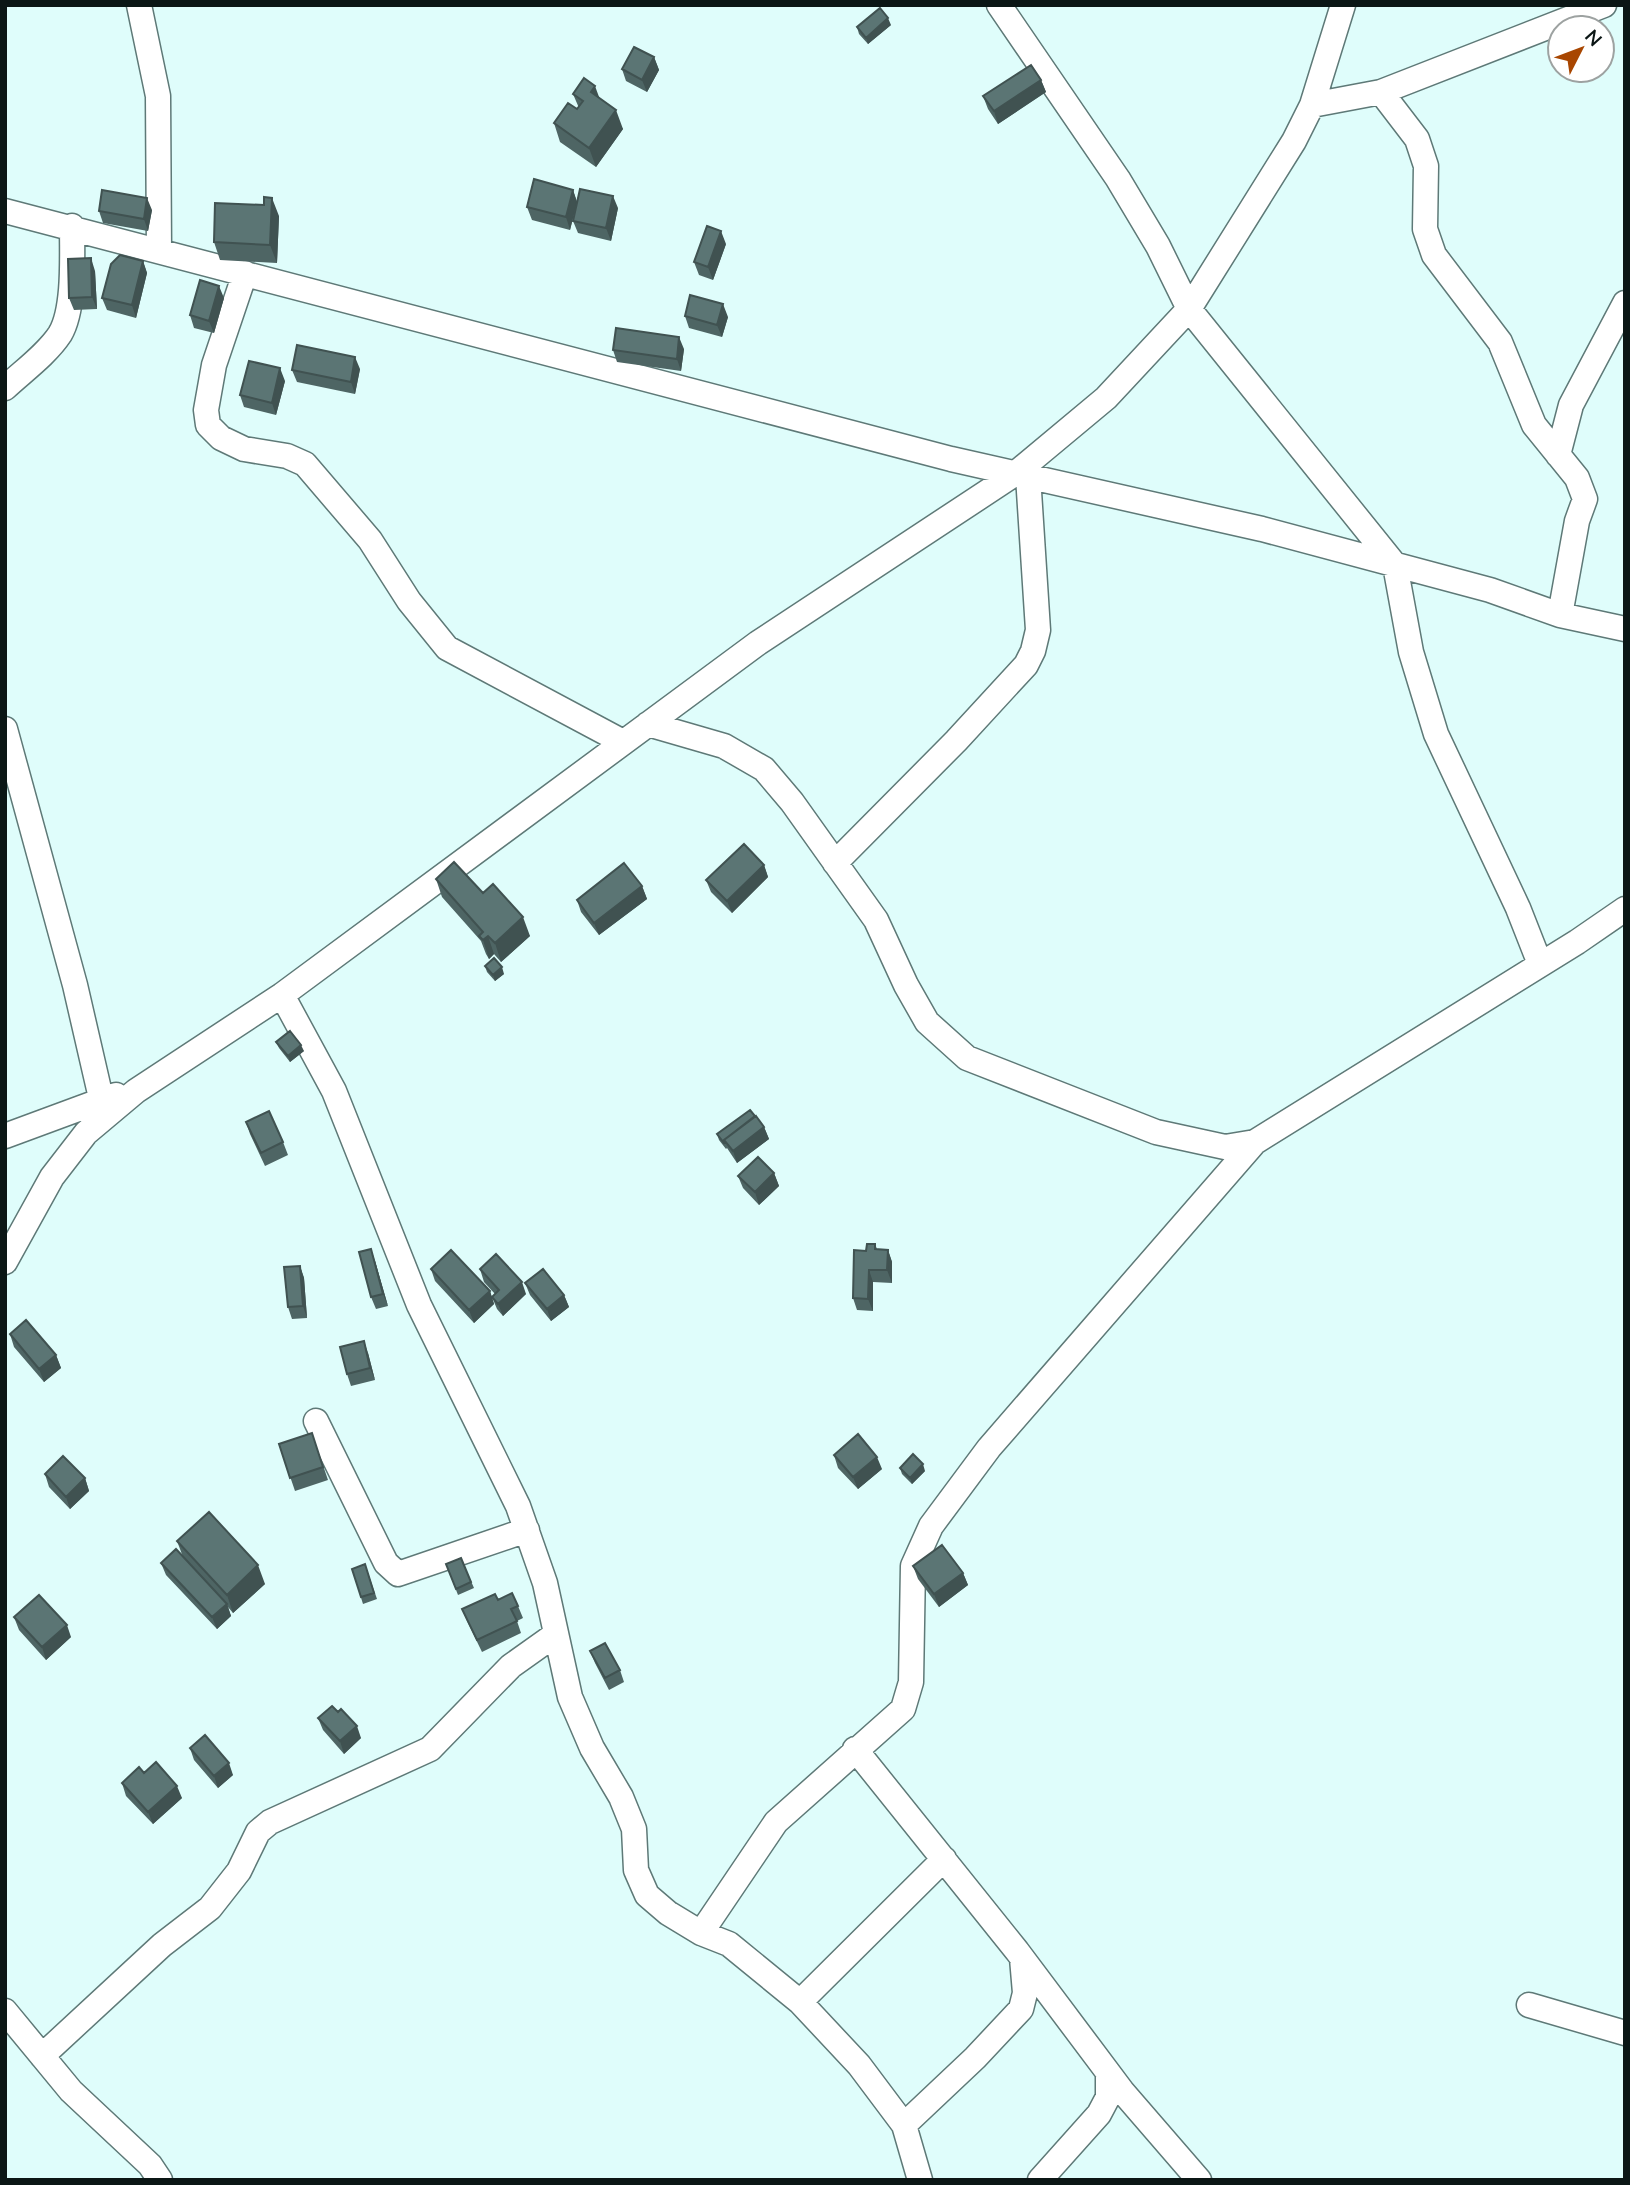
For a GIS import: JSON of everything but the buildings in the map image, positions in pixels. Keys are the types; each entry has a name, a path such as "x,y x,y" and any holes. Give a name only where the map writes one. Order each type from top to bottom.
{"street":[{"path":"139,5 158,96 159,251"},
{"path":"999,5 1118,179 1189,309 1395,565 1412,652 1436,734 1518,908 1540,964"},
{"path":"5,1262 52,1177 86,1133 136,1091 282,995 758,643 1022,475 1106,398 1189,309 1294,141 1312,105 1343,5"},
{"path":"1312,105 1381,92 1604,5"},
{"path":"1381,92 1417,139 1426,166 1425,229 1434,255 1500,342 1534,425 1577,478 1585,499 1577,521 1560,615"},
{"path":"5,211 72,226 159,251 1022,475 1262,529 1490,590 1560,615 1625,629"},
{"path":"5,388 59,335 62,328 72,271 72,226"},
{"path":"245,273 214,365 206,410 208,425 221,438 244,449 287,456 305,464 370,540 409,601 447,648 623,742"},
{"path":"1558,455 1571,405 1625,303"},
{"path":"835,863 956,741 1026,665 1033,652 1038,631 1022,475"},
{"path":"648,724 724,746 764,769 792,802 877,920 906,985 927,1022 967,1058 1156,1132 1225,1147 1255,1142"},
{"path":"5,729 75,985 101,1098"},
{"path":"701,1933 776,1822 903,1709 911,1682 913,1566 931,1526 989,1448 1255,1142 1625,909"},
{"path":"282,995 334,1091 419,1306 518,1506 545,1583 570,1697 592,1748 621,1797 634,1829 636,1870 647,1895 668,1913 701,1933 729,1944 800,2002 859,2065 904,2125 920,2180"},
{"path":"5,1136 63,1116 101,1098 136,1091"},
{"path":"316,1421 386,1563 398,1574 527,1530"},
{"path":"42,2056 162,1945 210,1908 239,1871 258,1832 270,1822 430,1749 511,1666 556,1634"},
{"path":"855,1749 1023,1958 1108,2073 1199,2180"},
{"path":"800,2002 944,1859"},
{"path":"904,2125 975,2058 1021,2009 1026,1993 1023,1958"},
{"path":"1530,2005 1625,2034"},
{"path":"5,2011 71,2091 150,2165 160,2180"},
{"path":"1040,2180 1099,2114 1108,2097 1108,2073"}]}
